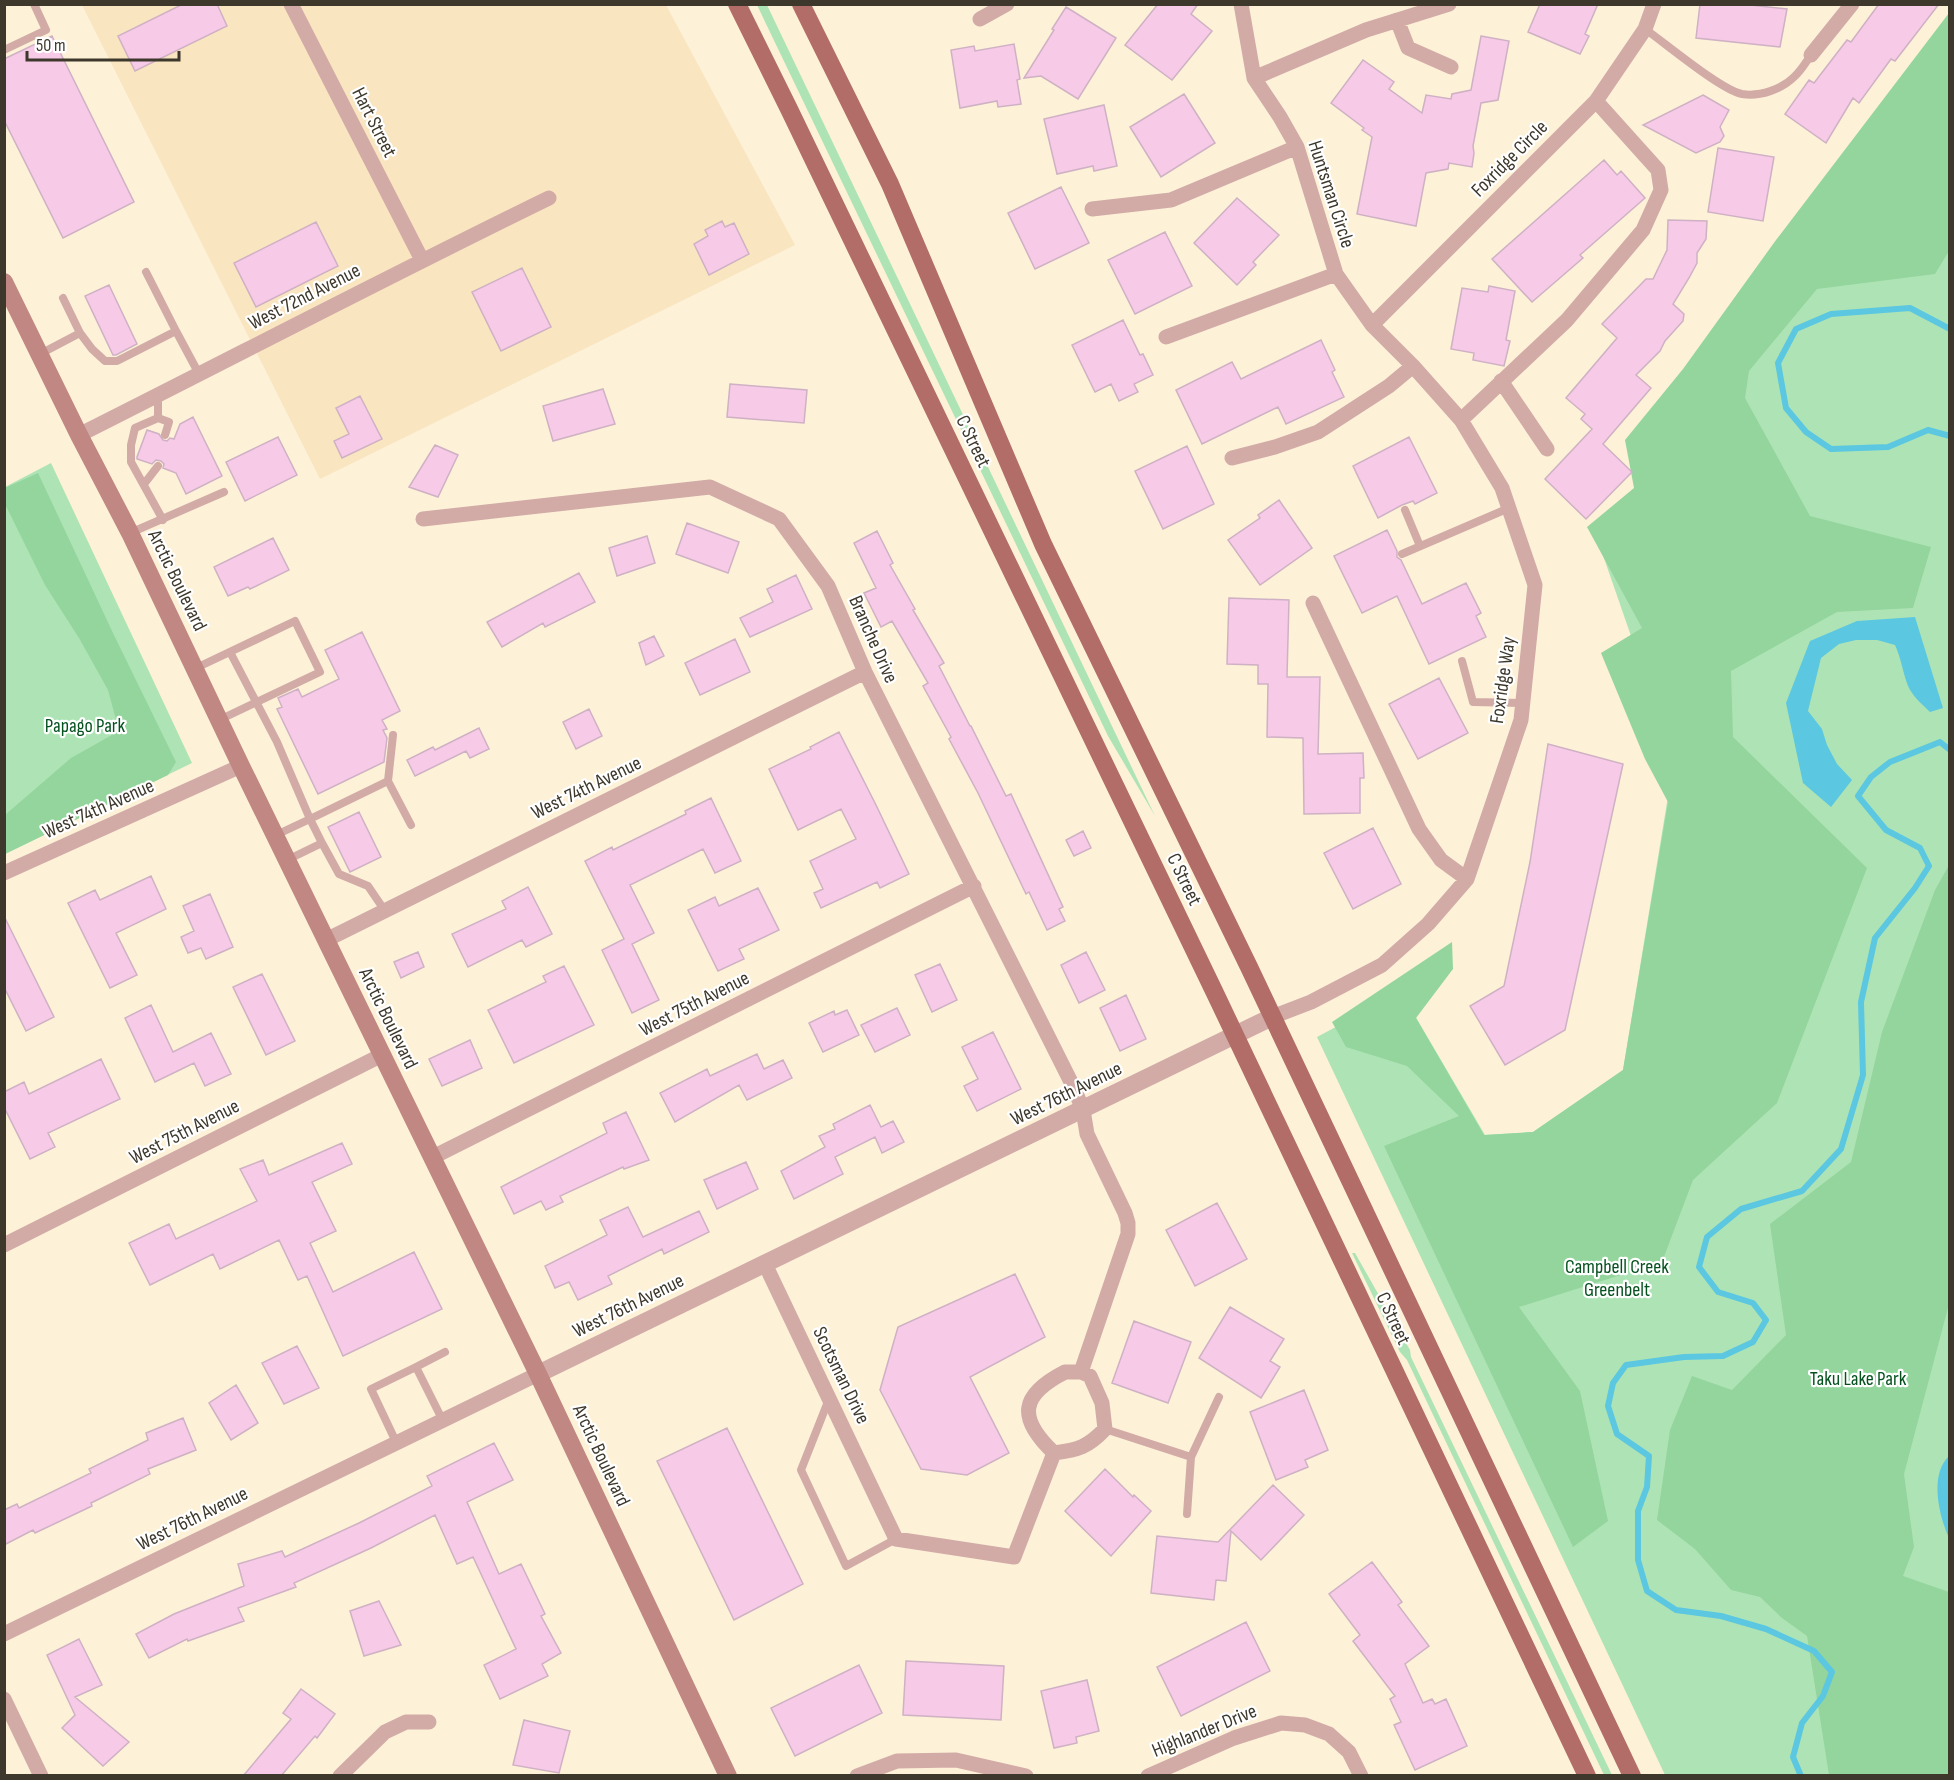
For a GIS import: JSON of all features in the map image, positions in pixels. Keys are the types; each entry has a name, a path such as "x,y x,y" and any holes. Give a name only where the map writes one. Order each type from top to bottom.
{"main road":[{"name":"C Street","path":"736,4 1234,1036 1587,1776"},
{"name":"C Street","path":"801,4 890,184 1044,544 1272,1017 1632,1776"},
{"name":"Arctic Boulevard","path":"4,282 130,533 241,766 433,1157 728,1776"}],"street":[{"name":"Hart Street","path":"291,4 422,260"},
{"path":"980,19 1007,4"},
{"name":"Huntsman Circle","path":"1241,4 1254,78 1297,147 1336,274 1372,325"},
{"path":"1254,78 1366,30 1449,4"},
{"name":"Foxridge Circle","path":"1372,325 1596,102 1645,29 1654,4"},
{"path":"1811,54 1852,4"},
{"path":"1397,20 1408,48 1451,67"},
{"path":"1461,420 1567,320 1643,230 1661,190 1658,170 1596,102"},
{"path":"1092,208 1171,200 1297,147"},
{"name":"West 72nd Avenue","path":"79,435 422,260 549,198"},
{"path":"1166,337 1336,274"},
{"name":"Foxridge Way","path":"1272,1017 1311,1002 1382,965 1428,924 1467,879 1521,720 1535,585 1502,488 1461,420 1413,366 1372,325"},
{"path":"1232,458 1275,447 1318,432 1389,386 1413,366"},
{"path":"1501,381 1547,449"},
{"name":"Branche Drive","path":"423,519 710,487 779,519 828,586 865,672 1074,1088 1083,1110 1087,1134 1125,1214 1128,1234 1081,1372"},
{"path":"1313,603 1419,829 1441,860 1467,879"},
{"name":"West 74th Avenue","path":"326,940 865,672"},
{"name":"West 74th Avenue","path":"4,873 241,766"},
{"name":"West 75th Avenue","path":"433,1157 974,886"},
{"name":"West 76th Avenue","path":"4,1634 1272,1017"},
{"name":"West 75th Avenue","path":"4,1245 382,1055"},
{"name":"Scotsman Drive","path":"765,1264 896,1539"},
{"path":"1065,1372 1081,1372 1090,1376 1096,1387 1102,1403 1105,1429 1092,1442 1076,1450 1054,1453 1031,1426 1028,1405 1035,1393 1050,1380 1065,1372"},
{"path":"896,1539 1014,1557 1054,1453"},
{"path":"4,1699 41,1776"},
{"path":"340,1776 384,1732 406,1722 429,1722"},
{"name":"Highlander Drive","path":"1148,1776 1234,1737 1281,1723 1305,1725 1329,1734 1349,1752 1361,1776"},
{"path":"857,1776 897,1761 956,1760 1026,1776"}],"lane":[{"path":"4,50 46,30 34,4"},
{"path":"1645,29 1726,87 1742,94 1759,94 1778,88 1795,77 1811,54"},
{"path":"146,272 199,374"},
{"path":"63,298 80,333 105,361 117,361 176,331"},
{"path":"40,354 80,333"},
{"path":"158,396 158,418"},
{"path":"163,520 131,462 131,445 135,428 158,418 169,422 165,435"},
{"path":"144,484 158,466"},
{"path":"130,533 224,492"},
{"path":"1402,554 1509,508"},
{"path":"1405,510 1420,546"},
{"path":"195,669 295,621 320,672 219,720"},
{"path":"230,652 277,742 310,819 339,874 368,886 385,911"},
{"path":"1462,661 1473,702 1522,703"},
{"path":"393,735 388,781 411,825"},
{"path":"275,836 388,781"},
{"path":"287,860 322,843"},
{"path":"398,1444 371,1389 446,1352"},
{"path":"416,1367 443,1421"},
{"path":"1187,1514 1191,1457 1219,1397"},
{"path":"830,1398 801,1470 806,1481 846,1566 896,1539"},
{"path":"1105,1429 1191,1457"}],"shaded area":[{"path":"82,5 666,5 795,245 320,479"}],"green space":[{"path":"757,5 767,5 1155,816 1108,736"},
{"path":"1949,13 1949,251 1935,274 1817,289 1749,371 1745,398 1810,516 1931,547 1913,608 1837,612 1731,671 1733,737 1867,868 1777,1103 1693,1180 1662,1262 1519,1307 1580,1391 1608,1521 1573,1547 1384,1146 1459,1116 1407,1066 1346,1047 1332,1022 1452,942 1453,969 1416,1018 1484,1135 1533,1132 1623,1070 1668,802 1645,759 1601,653 1642,628 1587,527 1634,488 1625,440 1683,369 1776,240"},
{"name":"Campbell Creek Greenbelt","path":"1949,63 1949,1775 1665,1775 1317,1037 1401,992 1485,1135 1533,1132 1623,1070 1674,760 1597,538 1653,502"},
{"name":"Papago Park","path":"51,463 192,763 5,854 5,487"},
{"path":"38,473 176,762 168,775 5,854 5,815 71,758 119,731 108,690 79,638 45,585 5,504 5,488"},
{"name":"Taku Lake Park","path":"1949,865 1949,1304 1904,1474 1914,1547 1903,1576 1949,1592 1949,1775 1829,1775 1807,1636 1782,1618 1760,1597 1731,1590 1695,1549 1657,1520 1670,1430 1692,1376 1732,1390 1786,1335 1770,1224 1851,1162 1882,1032 1935,890"},
{"path":"1352,1253 1355,1253 1410,1350 1411,1357 1612,1775 1604,1775 1407,1360 1400,1352"}],"water":[{"path":"1915,617 1943,708 1930,712 1912,694 1895,645 1877,640 1856,640 1839,644 1821,658 1808,711 1822,729 1837,764 1852,780 1831,807 1803,783 1786,703 1810,641 1857,621"},
{"path":"1949,1456 1949,1538 1939,1507 1938,1484 1939,1474"}],"building":[{"path":"183,4 217,4 227,26 135,71 118,36"},
{"path":"1158,4 1198,4 1191,14 1212,31 1172,80 1125,45"},
{"path":"1540,4 1598,4 1585,34 1589,36 1580,54 1528,32"},
{"path":"1700,4 1741,4 1787,9 1780,47 1696,38"},
{"path":"1879,4 1939,4 1895,61 1891,59 1859,103 1853,98 1826,143 1785,114 1809,80 1814,83 1847,40 1851,42"},
{"path":"1066,7 1116,38 1078,99 1041,76 1024,78"},
{"path":"52,36 134,202 63,238 4,120 4,59"},
{"path":"1481,36 1509,41 1498,100 1481,103 1473,146 1472,167 1449,163 1448,169 1426,173 1416,226 1357,214 1372,137 1362,130 1364,128 1331,103 1363,60 1394,82 1389,89 1422,113 1426,95 1451,99 1452,94 1471,90"},
{"path":"1014,44 1020,79 1017,80 1021,104 998,107 997,101 960,108 951,50 974,46 975,51"},
{"path":"1184,94 1215,143 1161,177 1130,127"},
{"path":"1703,95 1729,110 1720,127 1724,136 1720,142 1696,153 1643,125"},
{"path":"1104,105 1117,166 1094,171 1093,166 1057,174 1044,119"},
{"path":"1718,148 1774,157 1763,221 1708,212"},
{"path":"1604,160 1617,175 1621,171 1645,198 1580,255 1583,258 1532,302 1492,259"},
{"path":"1061,187 1089,243 1035,269 1008,213"},
{"path":"1237,198 1279,235 1253,262 1256,265 1237,285 1194,243"},
{"path":"1668,220 1707,221 1706,239 1697,253 1697,263 1673,304 1684,314 1683,321 1665,341 1660,351 1636,375 1651,388 1603,444 1632,472 1586,519 1545,479 1592,429 1581,419 1585,414 1566,398 1617,338 1602,324 1646,279 1653,279 1667,250"},
{"path":"722,221 725,227 734,223 749,254 709,275 694,244 708,236 705,230"},
{"path":"316,222 338,266 256,307 234,263"},
{"path":"1165,232 1192,286 1135,314 1108,260"},
{"path":"522,268 551,327 501,351 472,292"},
{"path":"109,285 137,344 116,355 113,355 85,296"},
{"path":"1489,286 1515,291 1506,340 1510,341 1504,366 1473,360 1474,353 1451,349 1462,288 1488,292"},
{"path":"1123,320 1140,355 1143,354 1153,375 1134,384 1138,392 1119,401 1111,384 1095,392 1072,345"},
{"path":"1321,340 1344,397 1286,424 1278,407 1202,444 1176,390 1232,362 1241,379"},
{"path":"730,384 807,390 804,423 727,417"},
{"path":"603,389 615,424 553,441 543,406"},
{"path":"360,396 382,439 342,458 334,441 349,434 336,408"},
{"path":"193,417 222,476 186,494 176,473 163,468 164,464 161,461 156,460 152,464 137,459 137,457 147,430 159,434 163,440 167,441 170,438 174,439 180,424"},
{"path":"278,437 297,475 245,501 226,462"},
{"path":"1409,437 1437,493 1415,504 1413,501 1402,505 1378,518 1353,466"},
{"path":"435,445 458,455 438,497 409,487"},
{"path":"1187,446 1214,504 1163,529 1135,471"},
{"path":"1279,500 1312,548 1260,585 1228,540 1260,518 1258,515"},
{"path":"687,523 739,542 728,573 676,554"},
{"path":"1387,530 1397,551 1397,557 1401,560 1422,604 1466,583 1481,613 1476,616 1486,637 1429,664 1397,596 1362,613 1334,556"},
{"path":"877,531 893,563 890,565 944,663 939,666 1006,796 1011,794 1063,907 1059,909 1065,921 1047,930 1029,892 1026,894 978,793 949,739 951,737 923,686 928,683 892,621 881,627 864,593 876,588 854,543"},
{"path":"647,536 655,563 617,576 609,548"},
{"path":"273,538 289,570 250,589 248,587 228,596 214,567"},
{"path":"579,573 595,602 545,627 543,623 502,647 487,622"},
{"path":"796,575 812,609 750,637 740,618 773,602 767,589"},
{"path":"1229,598 1289,600 1287,677 1320,677 1318,754 1363,753 1364,778 1360,778 1360,813 1304,814 1303,738 1267,737 1268,684 1258,684 1258,665 1227,664"},
{"path":"362,632 400,711 382,720 387,729 383,730 387,738 384,762 318,794 277,709 282,707 278,698 298,689 302,697 339,679 325,650"},
{"path":"654,636 664,656 646,665 639,643"},
{"path":"735,639 750,672 700,695 685,663"},
{"path":"1439,678 1468,733 1418,759 1389,704"},
{"path":"589,709 602,736 576,749 563,722"},
{"path":"479,728 489,749 470,758 466,751 415,776 407,760 433,747 435,750"},
{"path":"839,732 909,874 880,888 877,882 821,908 814,893 823,889 810,861 856,839 841,809 798,830 769,769 811,749 810,747"},
{"path":"1548,744 1623,764 1565,1030 1505,1065 1470,1006 1504,986 1530,862"},
{"path":"711,798 741,861 715,873 703,849 630,885 654,933 632,944 659,1000 632,1013 602,950 624,939 585,861 612,847 613,850 686,814 685,811"},
{"path":"359,812 381,857 350,872 328,827"},
{"path":"1373,828 1401,884 1353,909 1324,853"},
{"path":"1083,831 1091,848 1074,856 1066,840"},
{"path":"151,876 166,909 116,933 137,975 110,988 68,903 95,890 100,900"},
{"path":"528,887 552,934 526,947 522,940 468,967 452,934 506,909 502,901"},
{"path":"758,888 779,930 739,949 744,959 718,971 688,910 715,897 719,906"},
{"path":"210,894 233,947 206,959 201,948 188,953 181,937 194,931 183,906"},
{"path":"4,916 54,1017 26,1031 4,987"},
{"path":"418,952 424,967 401,978 394,962"},
{"path":"1086,952 1105,990 1079,1003 1061,965"},
{"path":"940,964 957,1000 932,1012 915,975"},
{"path":"564,966 594,1025 514,1063 488,1010 546,982 543,976"},
{"path":"262,974 295,1041 266,1055 233,987"},
{"path":"1126,995 1146,1039 1120,1051 1100,1008"},
{"path":"151,1005 173,1052 211,1033 231,1074 205,1086 194,1063 155,1082 125,1018"},
{"path":"897,1008 910,1035 875,1052 861,1025"},
{"path":"847,1010 859,1035 823,1052 809,1023 834,1011 835,1015"},
{"path":"993,1032 1021,1089 977,1111 964,1086 978,1079 962,1047"},
{"path":"470,1040 482,1068 442,1086 429,1059"},
{"path":"757,1054 764,1069 783,1060 792,1078 747,1100 739,1085 675,1122 660,1093 707,1069 710,1076"},
{"path":"101,1059 120,1099 48,1133 55,1147 30,1159 4,1107 4,1092 24,1082 29,1094"},
{"path":"870,1105 881,1127 893,1121 904,1142 882,1153 875,1137 835,1157 843,1174 794,1199 781,1171 825,1147 819,1136 835,1129 833,1124"},
{"path":"626,1112 649,1160 624,1169 623,1167 560,1196 563,1202 546,1210 541,1201 514,1214 501,1187 607,1133 603,1123"},
{"path":"342,1143 352,1164 312,1182 336,1231 310,1243 333,1292 414,1252 442,1309 343,1356 307,1276 298,1280 279,1240 220,1269 213,1254 150,1285 129,1243 169,1224 176,1239 257,1201 240,1169 263,1160 269,1175"},
{"path":"746,1162 758,1189 717,1209 704,1180"},
{"path":"1217,1203 1247,1259 1195,1286 1166,1230"},
{"path":"628,1207 643,1237 699,1211 709,1232 664,1254 662,1249 608,1276 612,1284 578,1300 569,1282 555,1288 545,1266 607,1235 600,1220"},
{"path":"1015,1274 1045,1337 970,1377 1009,1453 967,1475 921,1469 880,1390 898,1327"},
{"path":"1230,1307 1284,1339 1270,1361 1280,1367 1261,1398 1199,1358"},
{"path":"1134,1321 1191,1342 1168,1403 1112,1383"},
{"path":"297,1346 319,1388 284,1404 262,1363"},
{"path":"236,1385 258,1423 231,1440 209,1403"},
{"path":"1304,1390 1328,1450 1305,1460 1308,1467 1276,1480 1250,1412"},
{"path":"183,1418 196,1450 148,1469 150,1474 91,1503 92,1506 35,1533 33,1530 4,1545 4,1510 17,1504 19,1508 91,1473 89,1469 148,1440 146,1433"},
{"path":"727,1428 803,1584 734,1620 657,1461"},
{"path":"494,1443 513,1480 467,1502 499,1574 521,1564 545,1614 541,1616 561,1653 542,1664 548,1676 500,1699 484,1665 516,1649 473,1557 457,1564 435,1515 371,1548 294,1583 296,1587 238,1608 244,1621 188,1641 187,1639 149,1658 136,1634 174,1614 244,1586 238,1564 282,1551 285,1557 359,1523 432,1486 427,1476"},
{"path":"1105,1469 1151,1511 1111,1556 1065,1511"},
{"path":"1273,1485 1304,1515 1261,1560 1231,1531 1226,1581 1216,1580 1214,1600 1151,1593 1157,1536 1218,1542"},
{"path":"1372,1562 1402,1602 1398,1605 1429,1646 1405,1664 1423,1703 1432,1699 1435,1704 1446,1699 1467,1746 1415,1770 1394,1725 1401,1722 1390,1699 1395,1696 1353,1641 1360,1635 1329,1594"},
{"path":"379,1601 401,1645 364,1656 350,1611"},
{"path":"1246,1622 1270,1671 1181,1716 1157,1667"},
{"path":"79,1639 102,1685 75,1697 129,1742 103,1766 62,1728 75,1715 47,1655"},
{"path":"906,1661 1004,1666 1001,1720 903,1715"},
{"path":"859,1665 882,1713 795,1756 771,1708"},
{"path":"1087,1680 1099,1731 1076,1737 1077,1743 1054,1748 1041,1691"},
{"path":"301,1689 335,1714 317,1738 315,1736 281,1776 243,1776 291,1719 283,1713"},
{"path":"524,1720 570,1731 559,1773 513,1765"}],"waterway":[{"path":"1950,329 1910,308 1831,314 1796,329 1778,363 1786,408 1806,432 1831,449 1888,447 1928,430 1950,436"},
{"path":"1801,1776 1793,1757 1802,1723 1823,1696 1832,1672 1814,1651 1766,1629 1721,1616 1676,1610 1647,1591 1638,1560 1638,1511 1647,1487 1649,1456 1617,1434 1608,1406 1613,1383 1626,1365 1684,1357 1723,1356 1753,1342 1766,1320 1753,1303 1718,1292 1699,1267 1707,1237 1741,1209 1802,1191 1841,1149 1863,1075 1861,1002 1875,938 1915,888 1929,866 1920,848 1886,830 1858,796 1871,777 1890,762 1940,742 1950,750"}]}
